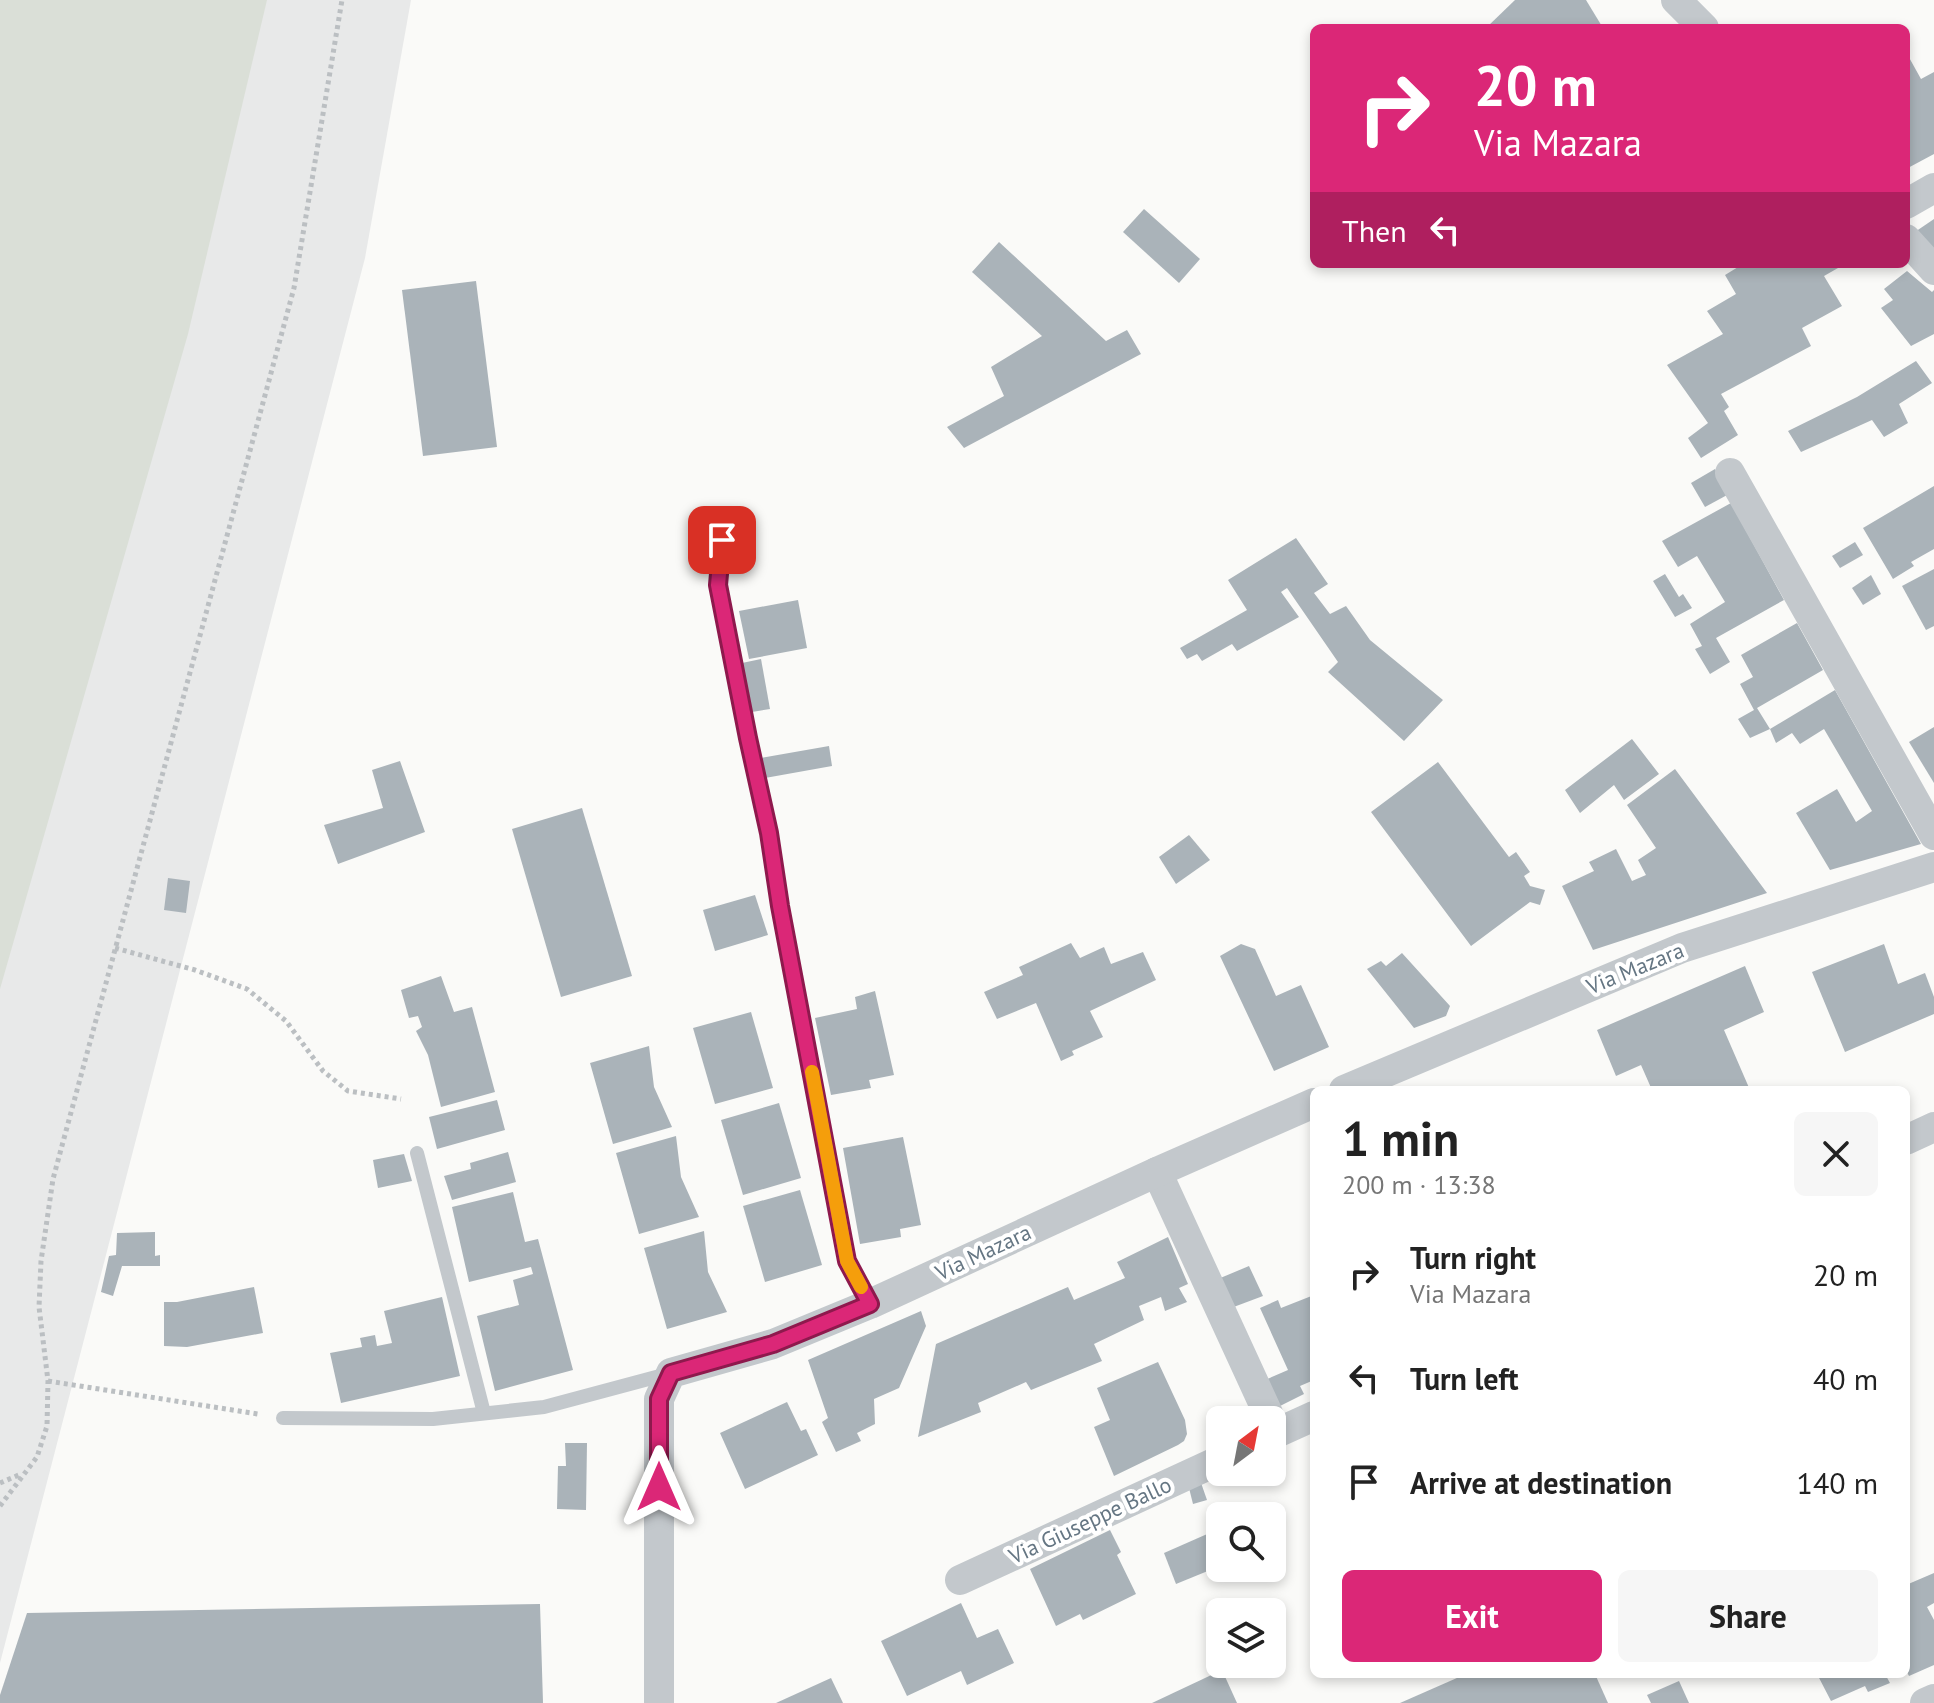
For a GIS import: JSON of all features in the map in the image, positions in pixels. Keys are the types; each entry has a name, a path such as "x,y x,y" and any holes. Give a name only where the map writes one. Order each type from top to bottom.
{"street":[{"path":"1676,0 1700,24"},
{"path":"1910,202 1934,188"},
{"path":"1910,243 1934,270"},
{"path":"1730,473 1934,835"},
{"name":"Via Mazara","path":"1354,1086 1682,948 1934,867"},
{"name":"Via Mazara","path":"665,1386 870,1304 1310,1105"},
{"path":"1910,1138 1934,1127"},
{"path":"1157,1172 1263,1406"},
{"path":"659,1703 665,1386"},
{"path":"1286,1424 1310,1417"},
{"name":"Via Giuseppe Ballo","path":"960,1580 1206,1466"},
{"path":"1925,1703 1934,1699"}],"lane":[{"path":"727,531 722,540 718,585 769,833 847,1261 870,1304"},
{"path":"417,1153 484,1413"},
{"path":"283,1418 433,1419 544,1407 665,1386"}],"path":[{"path":"0,1506 37,1457 47,1426 48,1381 39,1307 41,1261 53,1179 294,288 342,0"},
{"path":"115,948 195,970 247,989 286,1021 323,1071 348,1091 401,1099"},
{"path":"48,1381 283,1418"},
{"path":"0,1483 24,1473"}],"shaded area":[{"path":"0,0 411,0 365,258 0,1663"},
{"path":"0,0 267,0 188,334 0,989"}],"building":[{"path":"1515,0 1586,0 1601,24 1490,24"},
{"path":"1910,59 1921,79 1934,72 1934,154 1910,167"},
{"path":"1144,209 1200,259 1179,283 1123,232"},
{"path":"1934,219 1934,257 1912,234"},
{"path":"999,242 1106,341 1127,330 1141,354 964,448 947,427 1004,396 991,367 1042,336 972,272"},
{"path":"1736,268 1838,268 1824,276 1842,306 1802,328 1811,346 1721,394 1729,407 1724,411 1738,435 1701,458 1688,438 1708,423 1667,365 1723,334 1707,311 1736,294 1725,275"},
{"path":"1907,271 1932,292 1934,290 1934,334 1911,346 1881,308 1893,300 1884,289"},
{"path":"476,281 497,447 423,456 402,290"},
{"path":"1916,361 1932,383 1899,404 1908,423 1884,437 1872,420 1801,452 1788,431 1857,397"},
{"path":"1715,469 1729,494 1705,507 1691,483"},
{"path":"1934,486 1934,549 1911,562 1914,566 1893,579 1863,528"},
{"path":"1731,503 1784,600 1716,638 1730,662 1710,674 1695,649 1702,646 1690,624 1725,602 1697,556 1678,567 1662,541"},
{"path":"1296,538 1328,584 1314,593 1330,614 1346,606 1370,640 1443,700 1404,741 1328,672 1338,662 1287,588 1281,592 1299,617 1237,651 1232,644 1202,661 1197,654 1187,659 1180,648 1247,610 1228,580"},
{"path":"1855,542 1863,555 1840,568 1832,556"},
{"path":"1934,569 1934,626 1926,630 1902,586"},
{"path":"1665,574 1679,597 1683,594 1692,608 1675,617 1653,581"},
{"path":"1871,575 1881,594 1863,605 1852,588"},
{"path":"798,600 807,648 749,659 739,611"},
{"path":"1797,623 1823,670 1757,708 1770,729 1750,738 1738,719 1754,710 1740,684 1753,677 1741,655"},
{"path":"761,659 770,709 752,712 742,663"},
{"path":"1835,690 1921,844 1830,870 1796,813 1837,789 1856,822 1872,811 1824,729 1800,744 1792,733 1776,743 1770,729"},
{"path":"1934,727 1934,783 1909,742"},
{"path":"1632,739 1659,774 1624,800 1614,785 1580,813 1565,790"},
{"path":"829,746 832,766 765,778 761,758"},
{"path":"400,761 425,832 338,864 324,825 383,808 372,770"},
{"path":"1438,762 1509,857 1516,852 1530,872 1524,876 1530,886 1545,890 1540,905 1530,902 1471,946 1371,812"},
{"path":"1675,769 1767,893 1593,950 1562,886 1594,871 1589,862 1616,849 1632,881 1646,875 1638,860 1656,848 1627,805"},
{"path":"582,808 632,976 561,997 512,829"},
{"path":"1189,835 1210,860 1176,884 1159,857"},
{"path":"168,878 190,881 186,913 164,910"},
{"path":"755,895 768,935 715,951 703,910"},
{"path":"1071,943 1080,958 1104,947 1111,964 1143,952 1156,980 1090,1011 1103,1037 1072,1051 1074,1055 1061,1061 1036,1003 997,1019 984,992 1023,975 1019,967"},
{"path":"1241,944 1255,949 1276,996 1301,985 1329,1047 1274,1071 1220,956"},
{"path":"1884,944 1898,984 1925,973 1934,997 1934,1014 1845,1052 1812,972"},
{"path":"1402,953 1450,1006 1446,1016 1414,1028 1367,969 1381,961 1386,966"},
{"path":"1745,966 1764,1012 1724,1030 1748,1086 1650,1086 1641,1065 1616,1076 1597,1030"},
{"path":"441,976 454,1012 472,1007 495,1092 441,1107 428,1055 416,1031 422,1027 418,1016 409,1018 401,990"},
{"path":"875,991 894,1075 869,1080 871,1088 831,1095 815,1018 857,1009 855,997"},
{"path":"751,1012 773,1088 715,1104 693,1028"},
{"path":"649,1046 654,1087 672,1127 613,1144 590,1063"},
{"path":"497,1100 505,1130 437,1149 429,1117"},
{"path":"779,1103 801,1178 743,1195 721,1120"},
{"path":"676,1136 681,1177 699,1217 639,1234 616,1153"},
{"path":"903,1137 921,1225 900,1229 901,1237 860,1244 843,1148"},
{"path":"508,1152 516,1182 452,1200 444,1176 471,1169 470,1163"},
{"path":"404,1154 412,1181 378,1188 373,1160"},
{"path":"800,1190 822,1265 765,1282 743,1206"},
{"path":"513,1192 525,1242 538,1239 573,1370 495,1391 477,1316 519,1305 513,1280 533,1274 531,1267 469,1282 452,1207"},
{"path":"704,1231 708,1272 727,1312 667,1329 644,1248"},
{"path":"155,1232 155,1256 160,1255 160,1266 122,1266 113,1296 101,1292 109,1256 116,1255 117,1233"},
{"path":"1168,1237 1188,1284 1179,1288 1187,1302 1165,1311 1161,1297 1139,1306 1144,1320 1094,1344 1102,1361 1031,1390 1026,1382 978,1403 981,1412 918,1437 936,1344 1068,1287 1074,1300 1125,1278 1117,1262"},
{"path":"1249,1266 1263,1296 1231,1308 1218,1279"},
{"path":"254,1287 263,1333 187,1347 164,1346 164,1302"},
{"path":"442,1297 460,1376 341,1403 330,1353 362,1347 360,1338 375,1335 377,1346 392,1343 384,1311"},
{"path":"1310,1297 1310,1382 1300,1386 1304,1394 1280,1406 1265,1380 1288,1370 1260,1308 1278,1300 1281,1308"},
{"path":"921,1311 926,1326 899,1388 874,1399 875,1424 857,1433 861,1441 836,1452 822,1422 828,1418 808,1360"},
{"path":"1158,1362 1185,1420 1187,1434 1178,1445 1114,1476 1094,1427 1110,1420 1097,1388"},
{"path":"787,1402 801,1431 806,1429 818,1455 745,1489 720,1433"},
{"path":"565,1443 587,1443 586,1510 557,1509 558,1466 566,1466"},
{"path":"1200,1480 1207,1500 1193,1504 1189,1488"},
{"path":"1110,1530 1121,1552 1117,1555 1136,1594 1083,1620 1080,1614 1056,1626 1030,1569"},
{"path":"1206,1535 1206,1572 1176,1584 1164,1553"},
{"path":"1934,1573 1934,1603 1927,1607 1934,1620 1934,1665 1910,1676 1910,1583"},
{"path":"961,1603 977,1638 998,1629 1014,1663 967,1685 961,1671 907,1696 881,1641"},
{"path":"540,1604 543,1703 0,1703 27,1613"},
{"path":"831,1678 843,1703 776,1703"},
{"path":"1206,1678 1226,1678 1237,1703 1152,1703"},
{"path":"1457,1678 1597,1678 1608,1703 1400,1703"},
{"path":"1819,1678 1887,1678 1890,1683 1868,1692 1865,1686 1831,1701"},
{"path":"1679,1681 1689,1703 1651,1703 1647,1695"}],"slow traffic":[{"path":"812,1072 847,1261 861,1287"}],"route":[{"path":"659,1487 659,1399 671,1373 773,1344 870,1304 847,1261 769,833 718,585 722,540"}]}
